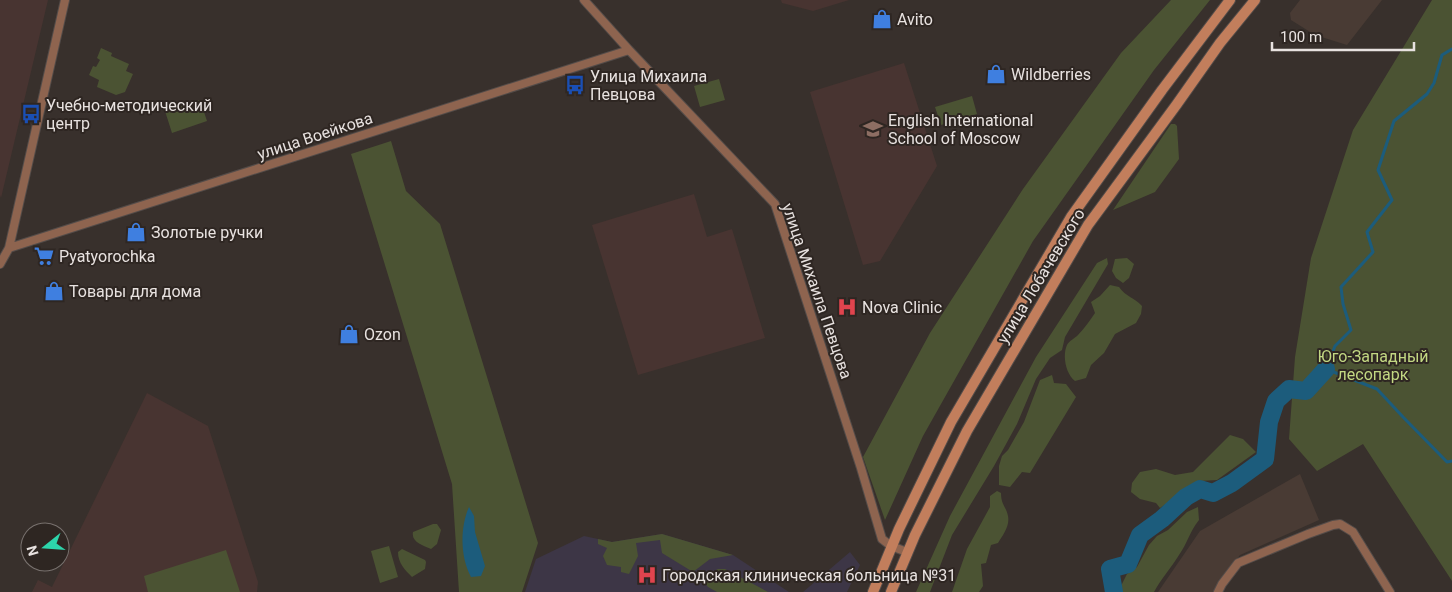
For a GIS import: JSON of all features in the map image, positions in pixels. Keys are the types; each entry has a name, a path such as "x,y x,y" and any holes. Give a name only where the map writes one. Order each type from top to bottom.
{"main road":[{"name":"улица Лобачевского","path":"873,592 891,546 951,422 1071,217 1162,90 1230,0"},
{"name":"улица Лобачевского","path":"891,592 907,552 967,431 1088,225 1220,43 1255,0"}],"street":[{"path":"0,264 9,248 65,0"},
{"name":"улица Михаила Певцова","path":"584,0 775,204 861,468 879,532 882,539 891,546"},
{"name":"улица Воейкова","path":"9,248 630,50"},
{"path":"1218,592 1238,563 1333,525 1340,524 1353,532 1390,592"},
{"path":"891,546 907,552"}],"shaded area":[{"path":"0,0 48,0 1,198 0,195"},
{"path":"781,0 849,0 813,11 782,3"},
{"path":"1300,0 1382,0 1347,45 1315,35 1291,20 1290,13"},
{"name":"English International School of Moscow","path":"904,63 937,166 880,261 863,265 810,92"},
{"path":"694,194 707,237 732,229 765,338 638,375 592,225"},
{"path":"147,393 208,426 258,582 257,592 32,592 38,580 52,587 59,572 70,572 70,550"},
{"path":"1300,474 1319,520 1240,555 1219,582 1214,592 1158,592 1200,531"},
{"name":"Городская клиническая больница №31","path":"662,534 733,555 789,592 525,592 536,559 584,536 612,542"},
{"name":"Городская клиническая больница №31","path":"850,552 860,565 847,592 803,592"}],"green space":[{"path":"1171,0 1210,0 1154,70 1033,241 923,436 885,520 863,457 930,333 1023,189 1121,53"},
{"name":"Юго-Западный лесопарк","path":"1432,0 1452,0 1452,581 1363,444 1317,471 1289,439 1295,357 1311,258 1353,130"},
{"path":"101,48 112,53 111,56 129,64 126,71 133,74 125,92 116,95 97,87 99,80 89,75 93,66 96,67 100,60 97,58"},
{"path":"719,79 725,100 700,107 694,86"},
{"path":"972,96 977,114 941,125 935,107"},
{"path":"200,100 207,121 172,133 165,111"},
{"path":"1171,124 1177,126 1179,159 1155,192 1113,210"},
{"path":"391,141 406,191 440,224 538,543 522,592 459,592 452,484 351,154"},
{"path":"1107,258 1108,264 1065,337 1062,350 1050,358 1036,379 1017,424 952,535 930,592 916,592 950,516 1036,357 1097,263"},
{"path":"1127,258 1134,264 1129,278 1123,283 1116,278 1112,271 1115,259"},
{"path":"1110,285 1119,287 1124,293 1139,303 1142,306 1141,314 1136,323 1115,334 1104,353 1091,365 1086,378 1075,381 1069,374 1066,364 1065,354 1067,345 1081,332 1095,313 1091,302 1100,296"},
{"path":"1052,375 1054,383 1066,384 1076,397 1030,473 1022,472 1010,487 999,485 999,466 1002,456 1008,450 1024,422 1040,380"},
{"path":"1230,435 1243,439 1256,452 1217,480 1200,481 1160,508 1156,503 1140,499 1131,492 1132,483 1140,472 1156,469 1175,475 1193,472"},
{"path":"997,491 1001,493 1008,516 1008,523 998,543 991,545 986,563 981,564 983,586 979,592 952,592 967,549 990,507 990,496"},
{"path":"1198,507 1199,520 1182,551 1154,592 1118,592 1127,574 1137,567 1149,545 1157,536 1168,530 1187,512"},
{"path":"437,524 441,530 437,544 431,549 416,541 413,532"},
{"path":"662,534 733,555 710,559 693,572 662,553 660,540 636,543 638,556 629,574 621,572 621,567 607,565 603,556 607,548 598,544 598,539 612,542"},
{"path":"389,546 398,577 380,583 371,551"},
{"path":"402,549 425,560 425,569 412,577 399,560 398,552"},
{"path":"226,550 240,592 148,592 144,576"},
{"path":"718,569 725,569 768,592 717,592 708,587 703,581 710,573"}],"water":[{"path":"469,507 474,516 475,532 485,566 481,576 471,577 463,551 464,524"}],"waterway":[{"path":"1452,49 1442,55 1434,83 1427,94 1394,121 1378,170 1392,200 1367,232 1373,252 1341,287 1343,304 1351,330 1335,346 1326,369 1377,389 1447,462 1452,461"},
{"path":"1114,592 1110,569 1128,564 1140,535 1162,519 1186,497 1200,489 1213,493 1232,483 1265,459 1269,422 1276,401 1289,389 1306,391 1326,369"}],"place":[{"name":"Avito","path":"882,19"},
{"name":"Wildberries","path":"996,74"},
{"name":"Улица Михаила Певцова","path":"575,85"},
{"name":"Учебно-методический центр","path":"31,114"},
{"name":"English International School of Moscow","path":"873,129"},
{"name":"Золотые ручки","path":"136,232"},
{"name":"Pyatyorochka","path":"44,256"},
{"name":"Товары для дома","path":"54,291"},
{"name":"Nova Clinic","path":"847,307"},
{"name":"Ozon","path":"349,334"},
{"name":"Городская клиническая больница №31","path":"647,575"}]}
